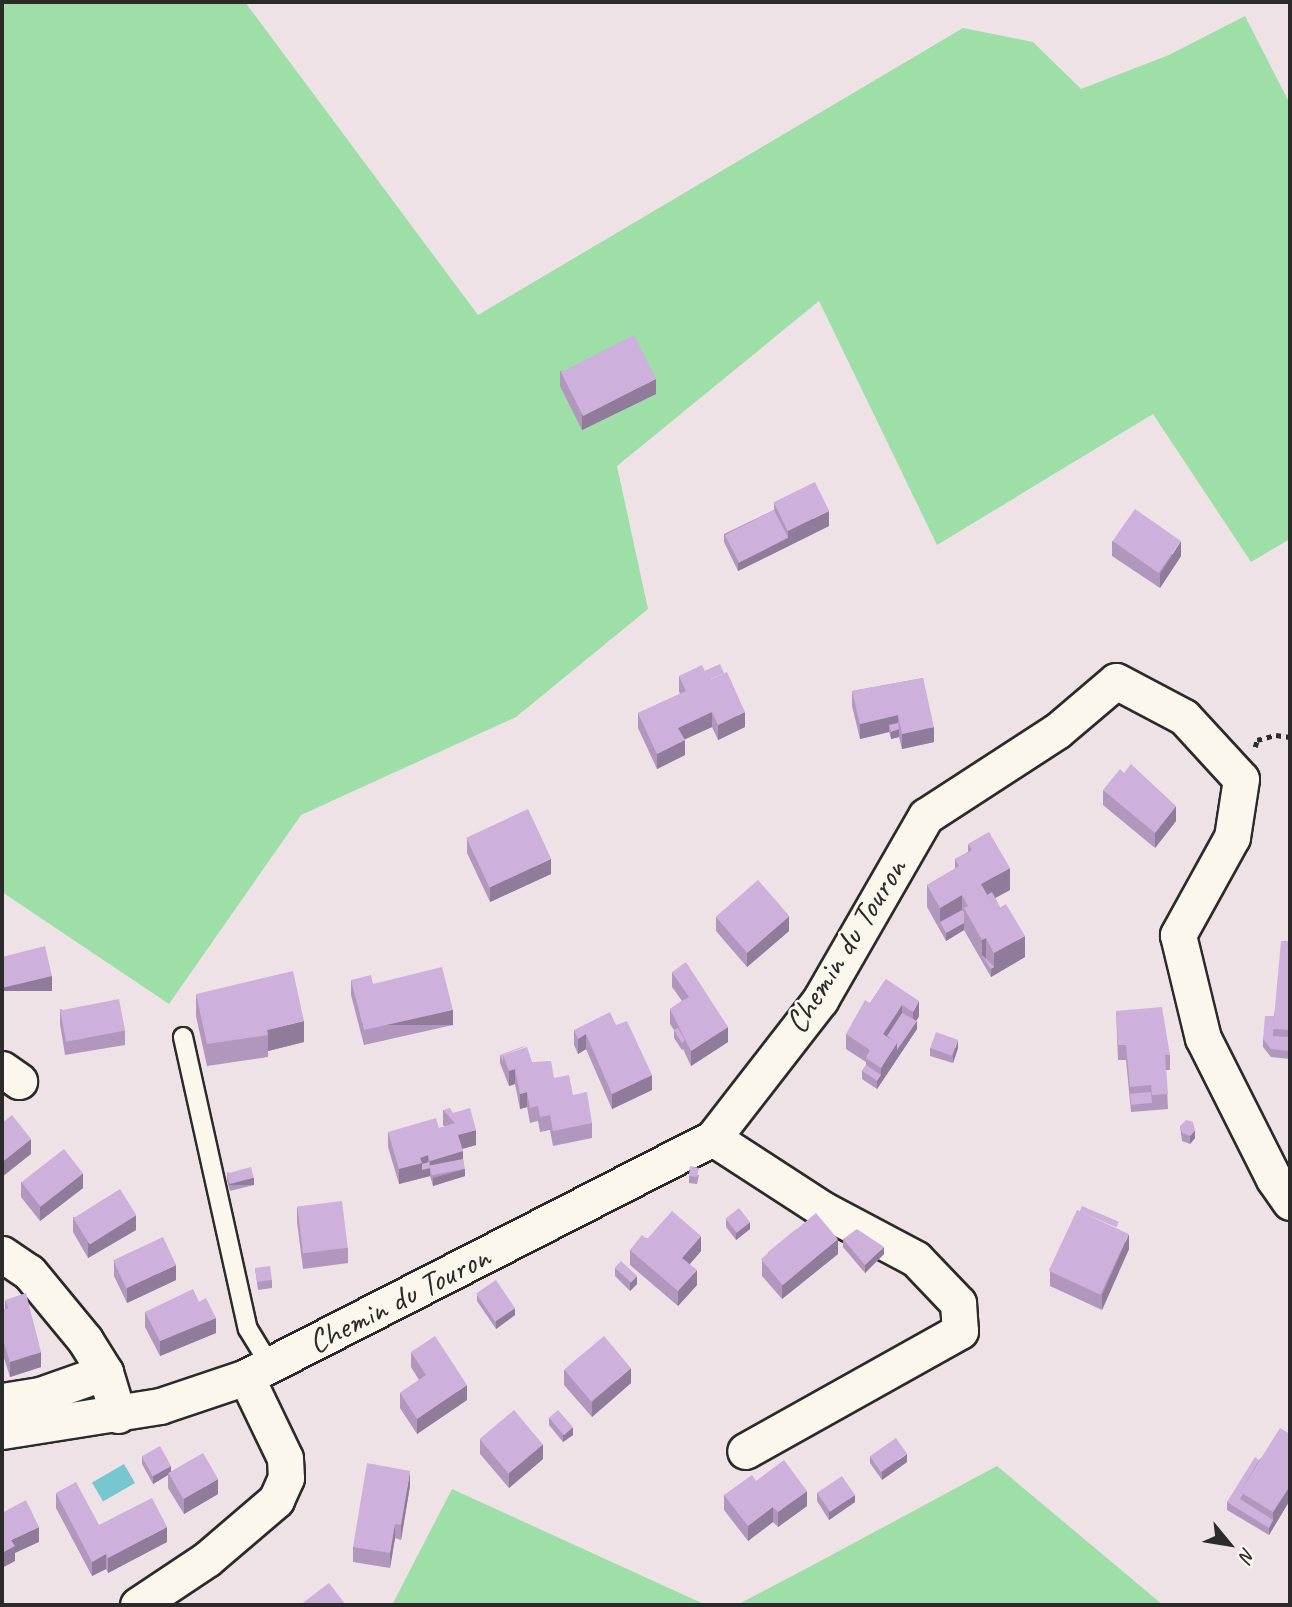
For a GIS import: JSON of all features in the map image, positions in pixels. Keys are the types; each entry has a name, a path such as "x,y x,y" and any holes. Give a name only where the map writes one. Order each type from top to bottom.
{"street":[{"name":"Chemin du Touron","path":"2,1431 118,1415 197,1396 258,1371 713,1138 820,1000 926,816 1057,731 1116,681 1184,717 1241,779 1232,836 1178,935 1203,1038 1273,1179 1290,1202"},
{"path":"713,1138 824,1210 916,1259 958,1303 960,1331 745,1451"},
{"path":"2,1254 29,1272 85,1340 105,1373 118,1415"},
{"path":"138,1605 207,1559 276,1500 286,1478 285,1458 258,1371"},
{"path":"2,1401 40,1395 105,1373"}],"lane":[{"path":"183,1037 258,1371"}],"green space":[{"path":"2,2 245,2 478,315 963,28 1033,42 1081,89 1169,55 1245,16 1290,104 1290,539 1251,562 1153,414 937,545 819,301 617,466 648,609 516,717 301,815 169,1004 2,892"},
{"path":"997,1466 1163,1605 737,1605 813,1565"},
{"path":"452,1489 706,1605 392,1605"}],"water":[{"path":"124,1464 135,1483 103,1502 92,1482"}],"building":[{"path":"634,335 656,379 583,416 561,372"},
{"path":"815,482 829,511 788,531 774,502"},
{"path":"1135,509 1181,541 1159,573 1113,541"},
{"path":"774,510 788,538 739,563 725,535"},
{"path":"720,664 724,673 709,680 704,671"},
{"path":"702,665 709,680 727,672 745,712 718,725 712,712 678,728 685,740 657,754 638,713 686,691 679,676"},
{"path":"923,678 934,727 902,734 898,715 860,724 852,691"},
{"path":"898,723 899,729 891,732 889,725"},
{"path":"1131,764 1176,806 1155,833 1103,790 1120,769 1124,773"},
{"path":"528,809 551,859 490,888 466,838"},
{"path":"989,832 1010,868 981,884 996,910 1006,904 1025,936 994,953 986,938 982,940 964,908 968,906 962,895 940,908 927,885 959,866 955,859 972,850 968,844"},
{"path":"758,880 789,916 747,953 716,917"},
{"path":"992,892 1000,907 996,910 987,895"},
{"path":"962,910 964,923 946,933 940,922"},
{"path":"1290,917 1290,1030 1273,1029 1281,941 1288,941"},
{"path":"45,946 52,976 2,988 2,957"},
{"path":"686,962 728,1027 691,1051 670,1009 689,997 672,972"},
{"path":"442,967 453,1010 364,1030 351,980 371,975 373,984"},
{"path":"293,971 304,1021 267,1030 268,1035 207,1044 196,994"},
{"path":"886,979 919,1001 913,1012 902,1005 883,1034 897,1043 881,1068 866,1058 870,1050 846,1034 865,1000 870,1003"},
{"path":"119,999 125,1030 66,1042 60,1010"},
{"path":"1162,1007 1170,1055 1165,1055 1168,1094 1152,1095 1151,1085 1130,1087 1126,1045 1118,1045 1116,1011"},
{"path":"610,1012 616,1025 627,1021 652,1075 612,1094 586,1034 578,1039 574,1030"},
{"path":"902,1013 917,1021 897,1050 897,1043 887,1036"},
{"path":"1265,1016 1274,1016 1273,1036 1290,1037 1290,1051 1271,1049 1263,1039"},
{"path":"678,1028 685,1040 682,1043 674,1030"},
{"path":"936,1032 958,1040 952,1056 930,1048"},
{"path":"524,1046 503,1055 503,1062 500,1055"},
{"path":"527,1047 532,1062 551,1061 554,1078 569,1075 573,1095 587,1092 592,1123 553,1131 550,1115 540,1117 538,1106 530,1108 527,1092 520,1094 515,1069 509,1071 503,1055"},
{"path":"866,1065 881,1075 877,1081 862,1071"},
{"path":"1151,1092 1152,1103 1131,1105 1130,1094"},
{"path":"450,1108 453,1113 470,1108 476,1130 458,1135 463,1151 430,1161 428,1155 420,1158 422,1163 399,1169 388,1132 436,1118 439,1128 455,1123 443,1110"},
{"path":"12,1115 31,1139 2,1162 2,1123"},
{"path":"1186,1120 1193,1122 1195,1130 1190,1136 1182,1133 1180,1126"},
{"path":"64,1149 83,1173 41,1207 21,1182"},
{"path":"463,1159 465,1169 432,1175 430,1165"},
{"path":"429,1162 430,1168 422,1170 422,1164"},
{"path":"690,1166 699,1168 697,1177 689,1176"},
{"path":"251,1167 254,1178 230,1184 227,1173"},
{"path":"120,1189 136,1215 90,1244 73,1218"},
{"path":"342,1201 348,1248 303,1253 297,1206"},
{"path":"1082,1206 1119,1222 1116,1227 1080,1212"},
{"path":"739,1208 750,1222 737,1233 726,1218"},
{"path":"1077,1210 1129,1234 1100,1295 1049,1271"},
{"path":"672,1211 701,1236 682,1258 697,1270 678,1291 630,1250 642,1235 647,1239"},
{"path":"816,1213 838,1239 783,1285 761,1259"},
{"path":"857,1229 884,1247 865,1265 843,1239"},
{"path":"797,1230 769,1254 768,1252"},
{"path":"163,1237 176,1265 126,1288 113,1260"},
{"path":"621,1261 637,1276 631,1283 615,1268"},
{"path":"270,1266 272,1280 257,1282 255,1268"},
{"path":"496,1280 515,1308 495,1322 476,1293"},
{"path":"193,1289 199,1302 206,1298 216,1318 160,1341 145,1312"},
{"path":"26,1293 41,1352 10,1362 2,1337 2,1310 8,1308 5,1300"},
{"path":"435,1336 467,1385 417,1419 400,1393 426,1375 411,1352"},
{"path":"604,1336 631,1368 591,1402 564,1369"},
{"path":"514,1410 543,1444 508,1473 480,1439"},
{"path":"558,1410 573,1427 564,1435 549,1418"},
{"path":"1280,1428 1290,1434 1290,1486 1273,1512 1240,1492"},
{"path":"896,1438 907,1454 881,1472 870,1456"},
{"path":"160,1446 171,1466 153,1476 142,1456"},
{"path":"203,1453 218,1479 183,1499 168,1473"},
{"path":"1255,1457 1259,1460 1240,1492 1243,1494 1240,1499 1273,1520 1269,1528 1227,1502"},
{"path":"784,1460 807,1491 778,1512 773,1507 748,1526 724,1495 752,1475 756,1481"},
{"path":"367,1463 410,1471 401,1525 395,1524 390,1553 353,1547"},
{"path":"842,1476 855,1495 830,1512 817,1493"},
{"path":"76,1482 99,1525 152,1498 167,1527 108,1558 106,1554 92,1562 56,1493"},
{"path":"26,1500 39,1527 11,1540 15,1546 2,1553 2,1513"},
{"path":"329,1583 346,1605 300,1605"}]}
